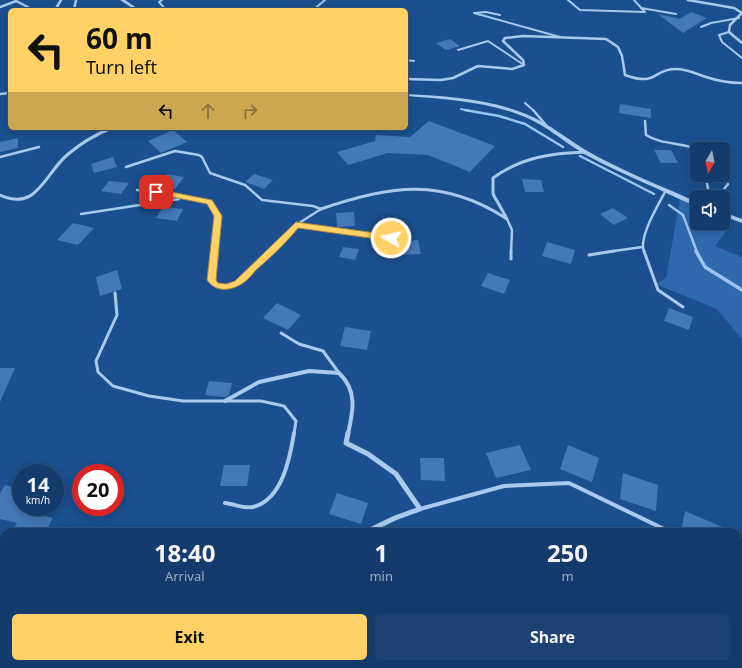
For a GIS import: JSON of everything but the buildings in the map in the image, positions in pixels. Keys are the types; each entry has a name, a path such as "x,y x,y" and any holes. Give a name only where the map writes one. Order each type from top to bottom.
{"street":[{"path":"122,0 135,8"},
{"path":"688,0 734,8 742,13 739,18 730,25 729,32 742,43"},
{"path":"0,7 16,1 28,8"},
{"path":"408,79 438,80 452,78 479,66 500,69 518,68 524,64 523,60 503,41 504,38 523,36 606,39 618,47 622,56 626,75 636,79 649,81 658,76 663,70 680,68 691,70 710,79 742,83"},
{"path":"408,95 506,109 525,115 546,125 586,152 628,174 690,201"},
{"path":"0,195 8,201 18,200 38,191 67,155 107,130"},
{"path":"507,219 493,194 493,178 504,169 550,153 586,152"},
{"path":"321,209 346,199 420,188 474,199 492,206 507,219"},
{"path":"730,217 742,221"},
{"path":"225,401 259,382 310,371 339,373 348,382 352,396 351,420 346,443 368,454 396,474 420,509 395,518 374,528"}],"lane":[{"path":"162,0 159,2 164,8"},
{"path":"315,8 325,0"},
{"path":"568,0 580,10 645,12 634,0"},
{"path":"641,8 676,14"},
{"path":"500,15 474,13 564,38"},
{"path":"701,27 711,23 739,18"},
{"path":"729,32 719,35 722,42 742,58"},
{"path":"458,50 488,41 524,64"},
{"path":"408,60 414,61"},
{"path":"525,103 540,116 546,125"},
{"path":"645,121 646,135 652,139 670,145 684,143 690,146"},
{"path":"0,157 39,147"},
{"path":"126,167 175,151 199,155 202,157 210,173 245,185 262,200 313,206 321,209"},
{"path":"723,190 728,184"},
{"path":"137,190 210,202 218,216 212,280 216,285 226,287 238,283 287,237 296,225 321,209"},
{"path":"666,190 651,219 642,247 658,290 683,307"},
{"path":"81,214 146,202 183,198"},
{"path":"507,219 512,230 510,259"},
{"path":"296,225 391,238"},
{"path":"590,255 642,247"},
{"path":"115,294 117,315 96,361 98,372 113,386 149,396 183,401 261,401 284,406 296,421 285,471 271,497 254,506 225,503"},
{"path":"281,334 299,344 323,351 339,373"},
{"path":"420,509 504,486 569,483 662,528"},
{"path":"686,668 693,668"}],"shaded area":[{"path":"680,199 690,204 690,230 727,230 715,246 742,257 742,339 717,309 655,284 666,278"}],"waterway":[{"path":"461,109 467,110"},
{"path":"467,110 499,116 525,124 563,147"},
{"path":"580,156 654,194"},
{"path":"669,205 683,215 697,252"},
{"path":"696,251 705,267 742,290"}],"route":[{"path":"156,192 210,202 218,216 212,280 216,285 226,287 238,283 287,237 296,225 391,238"}]}
